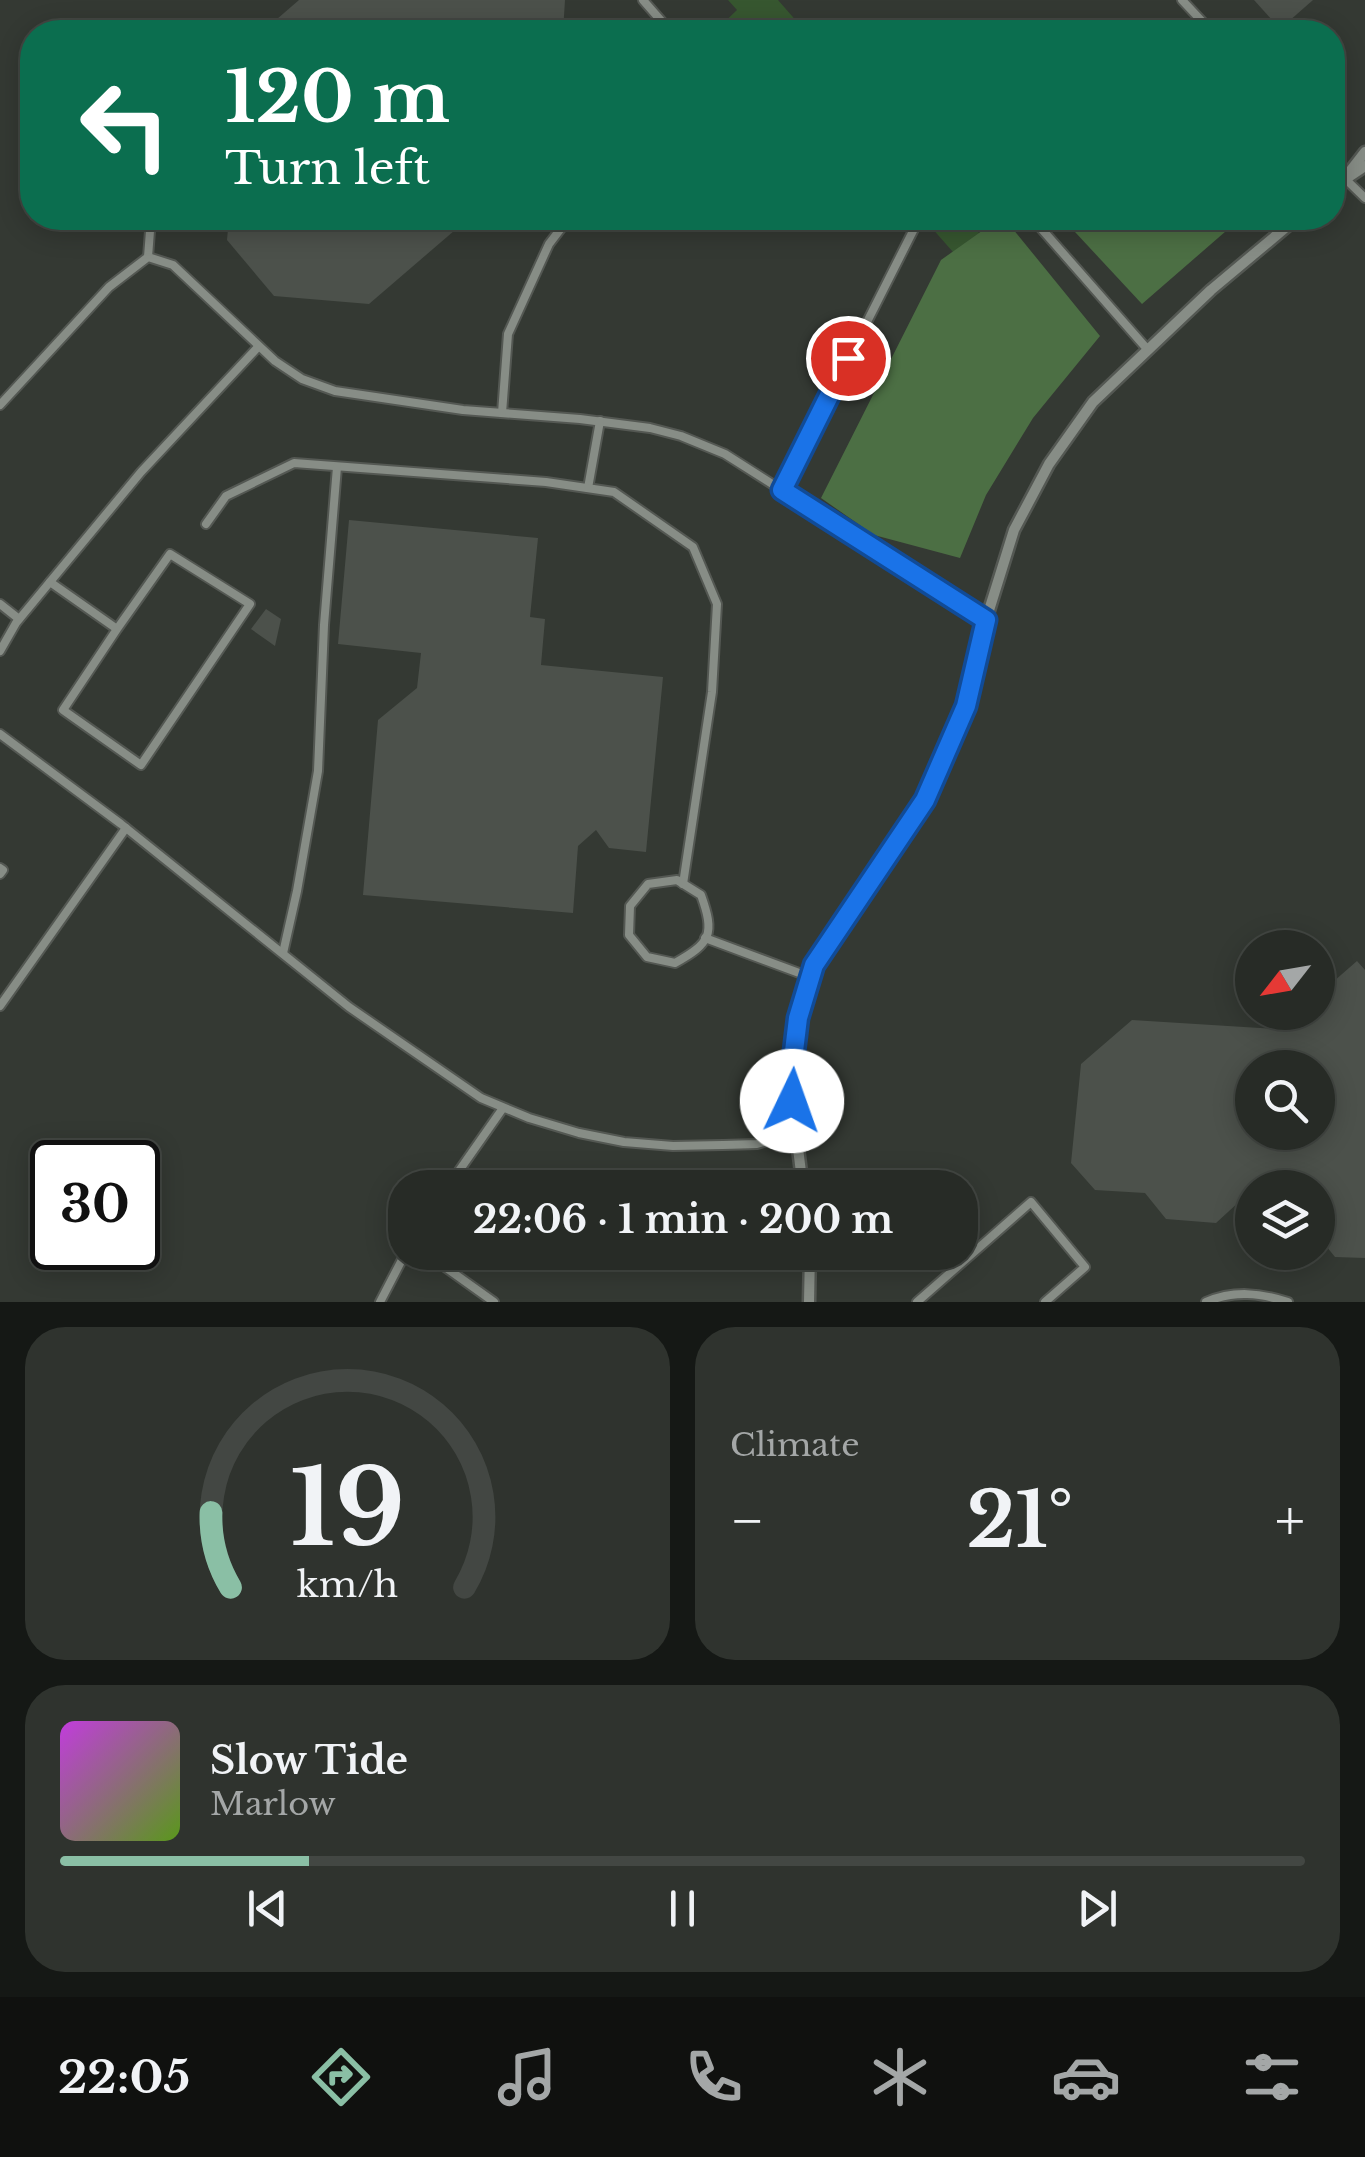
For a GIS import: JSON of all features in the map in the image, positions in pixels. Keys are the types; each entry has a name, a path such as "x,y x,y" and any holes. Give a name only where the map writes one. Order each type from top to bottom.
{"street":[{"path":"1345,177 1365,152"},
{"path":"800,1170 792,1068 798,1018 814,965 925,800 966,706 986,620 1014,530 1050,464 1092,402 1283,230"},
{"path":"810,1270 810,1302"}],"lane":[{"path":"643,0 660,20"},
{"path":"1182,0 1201,20"},
{"path":"1345,179 1365,198"},
{"path":"0,405 109,287 148,257 150,230"},
{"path":"502,413 508,334 559,230"},
{"path":"782,490 913,230"},
{"path":"1043,230 1148,350"},
{"path":"148,257 173,265 258,347 302,379 335,392 463,410 600,421 681,436 725,454 986,620"},
{"path":"0,651 19,619 141,472 258,347"},
{"path":"588,488 600,421"},
{"path":"206,524 226,496 294,463 546,482 614,492 692,547 718,604 712,692 683,884"},
{"path":"283,952 318,771 324,625 337,466"},
{"path":"170,554 250,604 142,765 63,710 117,630 170,554"},
{"path":"50,582 117,630"},
{"path":"0,604 19,619"},
{"path":"0,734 126,828 349,1007 480,1098 579,1133 648,1145 743,1145 795,1138"},
{"path":"0,1006 126,828"},
{"path":"676,880 701,895 710,922 705,938 700,949 676,963 648,957 629,935 630,906 648,884 676,880"},
{"path":"705,938 810,977"},
{"path":"459,1170 502,1108"},
{"path":"917,1302 1031,1202 1085,1267 1045,1302"},
{"path":"380,1302 396,1270"},
{"path":"449,1270 494,1302"},
{"path":"1206,1302 1217,1297 1260,1293 1288,1302"}],"green space":[{"path":"728,0 778,0 796,20 727,20 737,10"},
{"path":"934,230 979,233 953,252"},
{"path":"983,230 1014,230 1100,336 1033,418 986,495 960,558 874,535 821,498 941,260"},
{"path":"1073,230 1227,230 1142,304"}],"building":[{"path":"299,0 565,0 564,20 276,20"},
{"path":"1254,0 1313,0 1290,20 1272,20"},
{"path":"228,230 455,230 369,304 274,296 227,240"},
{"path":"349,520 538,538 530,617 545,619 541,665 663,677 646,852 609,848 596,830 578,846 573,913 363,895 378,720 417,688 421,653 338,644"},
{"path":"266,609 281,619 275,646 251,629"},
{"path":"1357,961 1365,970 1365,1258 1335,1257 1335,1170 1235,1170 1235,1206 1216,1223 1166,1219 1145,1193 1095,1190 1071,1163 1081,1064 1132,1020 1235,1026 1235,1030 1335,1030 1335,980"}],"route":[{"path":"792,1101 798,1018 814,965 925,800 966,706 986,620 782,490 848,358"}]}
